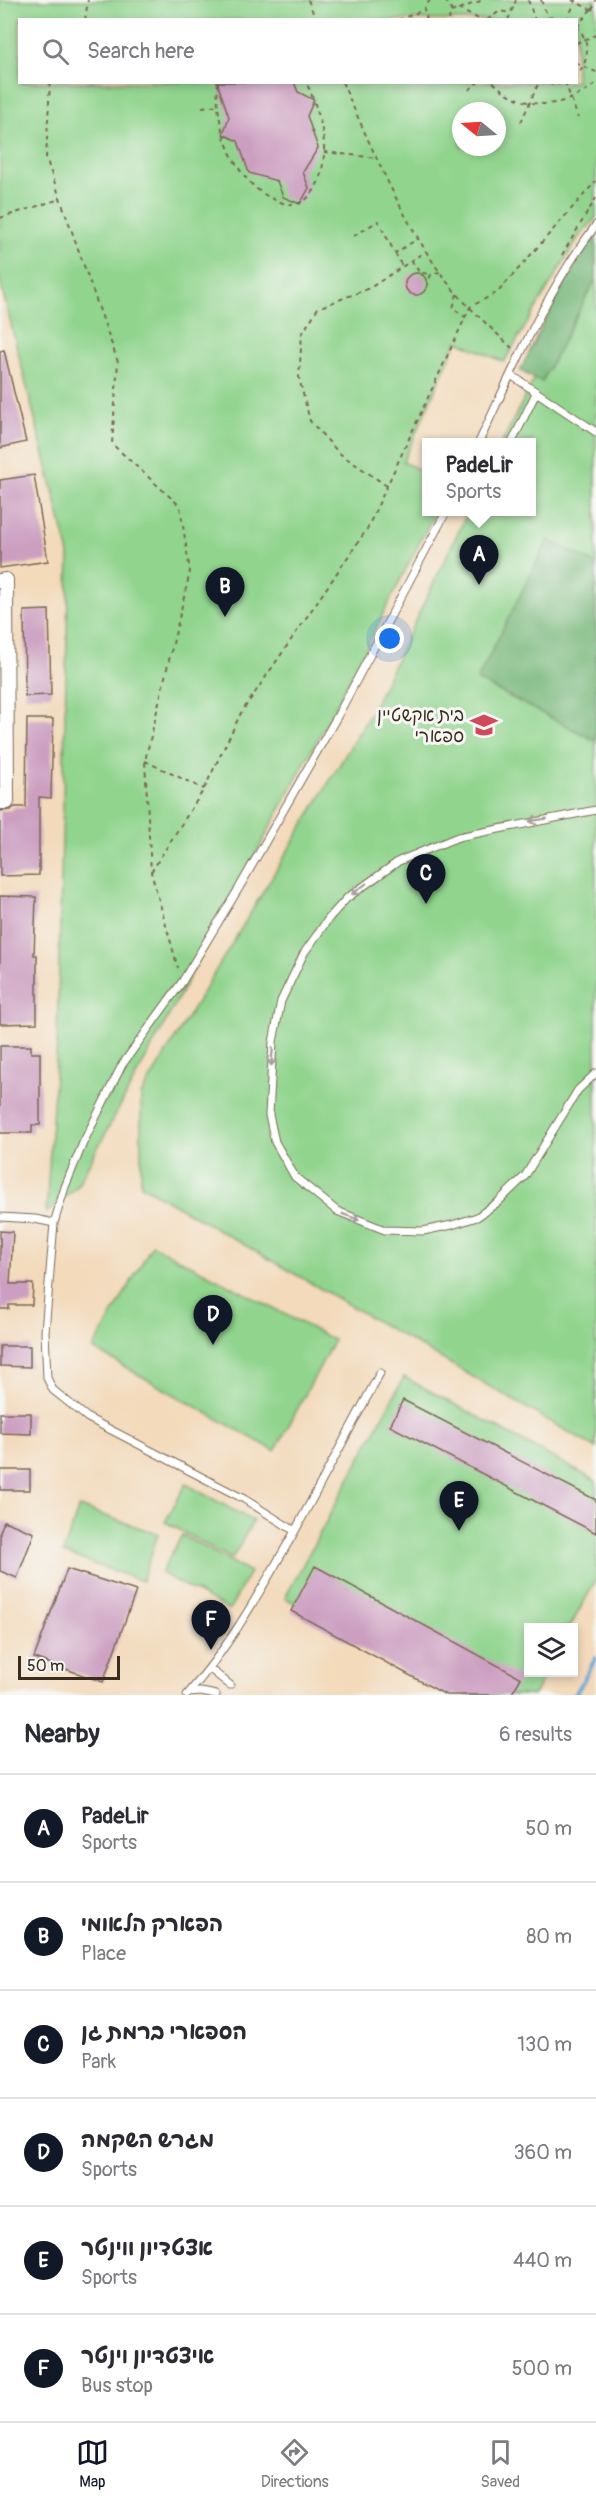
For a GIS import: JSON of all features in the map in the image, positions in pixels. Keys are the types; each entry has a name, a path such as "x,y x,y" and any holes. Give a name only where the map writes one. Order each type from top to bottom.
{"street":[{"path":"0,802 7,802 3,580"}],"lane":[{"path":"481,438 546,302 578,249 596,225"},
{"path":"511,375 596,432"},
{"path":"514,438 536,393"},
{"path":"295,1531 244,1499 88,1418 53,1390 47,1378 45,1332 54,1223 65,1187 83,1143 122,1065 182,982 239,888 338,715 444,516"},
{"path":"596,810 458,837 399,861 347,898 329,918 304,953 281,1000 273,1042 269,1114 275,1142 295,1177 337,1211 385,1230 423,1231 453,1226 477,1217 498,1203 525,1176 579,1090 596,1073"},
{"path":"0,1218 35,1219 54,1223"},
{"path":"188,1694 210,1669 246,1617 380,1373"},
{"path":"210,1669 230,1684"},
{"path":"188,1694 201,1692 216,1695"}],"path":[{"path":"85,18 88,0"},
{"path":"308,0 315,18"},
{"path":"403,18 424,10 430,0"},
{"path":"447,0 451,12 450,18"},
{"path":"451,12 483,0"},
{"path":"509,18 516,0"},
{"path":"528,0 534,18"},
{"path":"541,0 548,18"},
{"path":"572,0 593,10"},
{"path":"578,26 593,10 596,0"},
{"path":"567,18 576,1"},
{"path":"458,9 477,18"},
{"path":"424,10 426,18"},
{"path":"488,18 500,11 510,13"},
{"path":"463,17 465,12"},
{"path":"578,28 585,39 587,50 584,66 578,74"},
{"path":"578,42 596,35"},
{"path":"578,64 596,72"},
{"path":"496,84 515,98 530,103 551,104 571,99 596,83"},
{"path":"50,84 46,158 118,362 112,444 180,506 190,572 145,761 151,872 182,982"},
{"path":"218,84 218,105 230,148 246,180 274,199 295,204 311,196 320,174 324,152 320,123 307,84"},
{"path":"343,84 377,158 426,251 457,294 514,350"},
{"path":"469,90 476,84"},
{"path":"521,122 538,84"},
{"path":"565,84 578,118"},
{"path":"202,107 218,105"},
{"path":"324,152 377,158"},
{"path":"151,872 204,789 241,713 367,529 470,307 498,292 596,181"},
{"path":"0,218 60,199"},
{"path":"354,236 378,220 402,266"},
{"path":"395,253 419,238"},
{"path":"387,486 339,453 310,421 299,378 302,334 318,308 370,288 426,251"},
{"path":"411,260 418,272 431,274 440,272"},
{"path":"427,287 431,274"},
{"path":"457,294 453,308 465,317"},
{"path":"145,761 204,789"}],"green space":[{"path":"0,0 596,0 596,218 578,238 504,362 457,341 403,462 422,471 422,516 433,516 350,679 76,1188 46,1213 57,1043 69,554 0,281"},
{"path":"596,234 596,278 542,382 520,371 564,284"},
{"path":"596,258 596,1448 141,1185 141,1095 370,714 466,516 536,516 536,438 504,438"},
{"path":"548,540 596,564 596,741 477,680"},
{"path":"152,1245 334,1340 275,1451 93,1349"},
{"path":"404,1377 596,1481 596,1580 572,1623 524,1623 524,1677 544,1677 534,1695 465,1695 285,1598"},
{"path":"186,1484 253,1521 232,1559 165,1522"},
{"path":"79,1507 158,1534 142,1581 63,1553"},
{"path":"182,1535 250,1572 229,1610 161,1573"}],"building":[{"path":"218,84 295,84 298,92 314,100 307,116 318,148 303,172 309,188 300,204 283,197 277,181 249,173 238,141 223,134 229,117"},
{"path":"416,273 424,276 427,284 424,292 416,295 408,292 405,284 408,276"},
{"path":"4,350 26,442 0,448 0,351"},
{"path":"34,475 48,561 0,568 0,480"},
{"path":"49,610 51,695 25,696 24,611"},
{"path":"27,719 53,719 51,798 39,797 39,875 0,876 0,811 11,810 14,807 26,807"},
{"path":"0,896 36,897 34,955 37,955 37,1023 0,1024"},
{"path":"0,1046 31,1046 31,1053 40,1053 40,1125 32,1125 32,1133 0,1133"},
{"path":"0,1231 13,1232 10,1284 33,1284 32,1305 9,1305 9,1309 0,1309"},
{"path":"0,1346 30,1346 30,1367 0,1366"},
{"path":"403,1400 596,1500 596,1533 390,1426"},
{"path":"0,1413 31,1413 31,1434 0,1433"},
{"path":"0,1470 30,1470 30,1490 0,1490"},
{"path":"4,1521 34,1533 17,1578 0,1571 0,1532"},
{"path":"315,1566 521,1678 511,1695 446,1695 291,1611"},
{"path":"67,1569 136,1591 103,1682 34,1658"}],"waterway":[{"path":"575,1695 596,1658"}],"place":[{"name":"PadeLir","path":"479,585"},
{"name":"הפארק הלאומי","path":"225,617"},
{"name":"בית אקשטיין ספארי","path":"484,725"},
{"name":"הספארי ברמת גן","path":"426,904"},
{"name":"מגרש השקמה","path":"213,1345"},
{"name":"אצטדיון ווינטר","path":"459,1531"},
{"name":"איצטדיון וינטר","path":"211,1650"}]}
